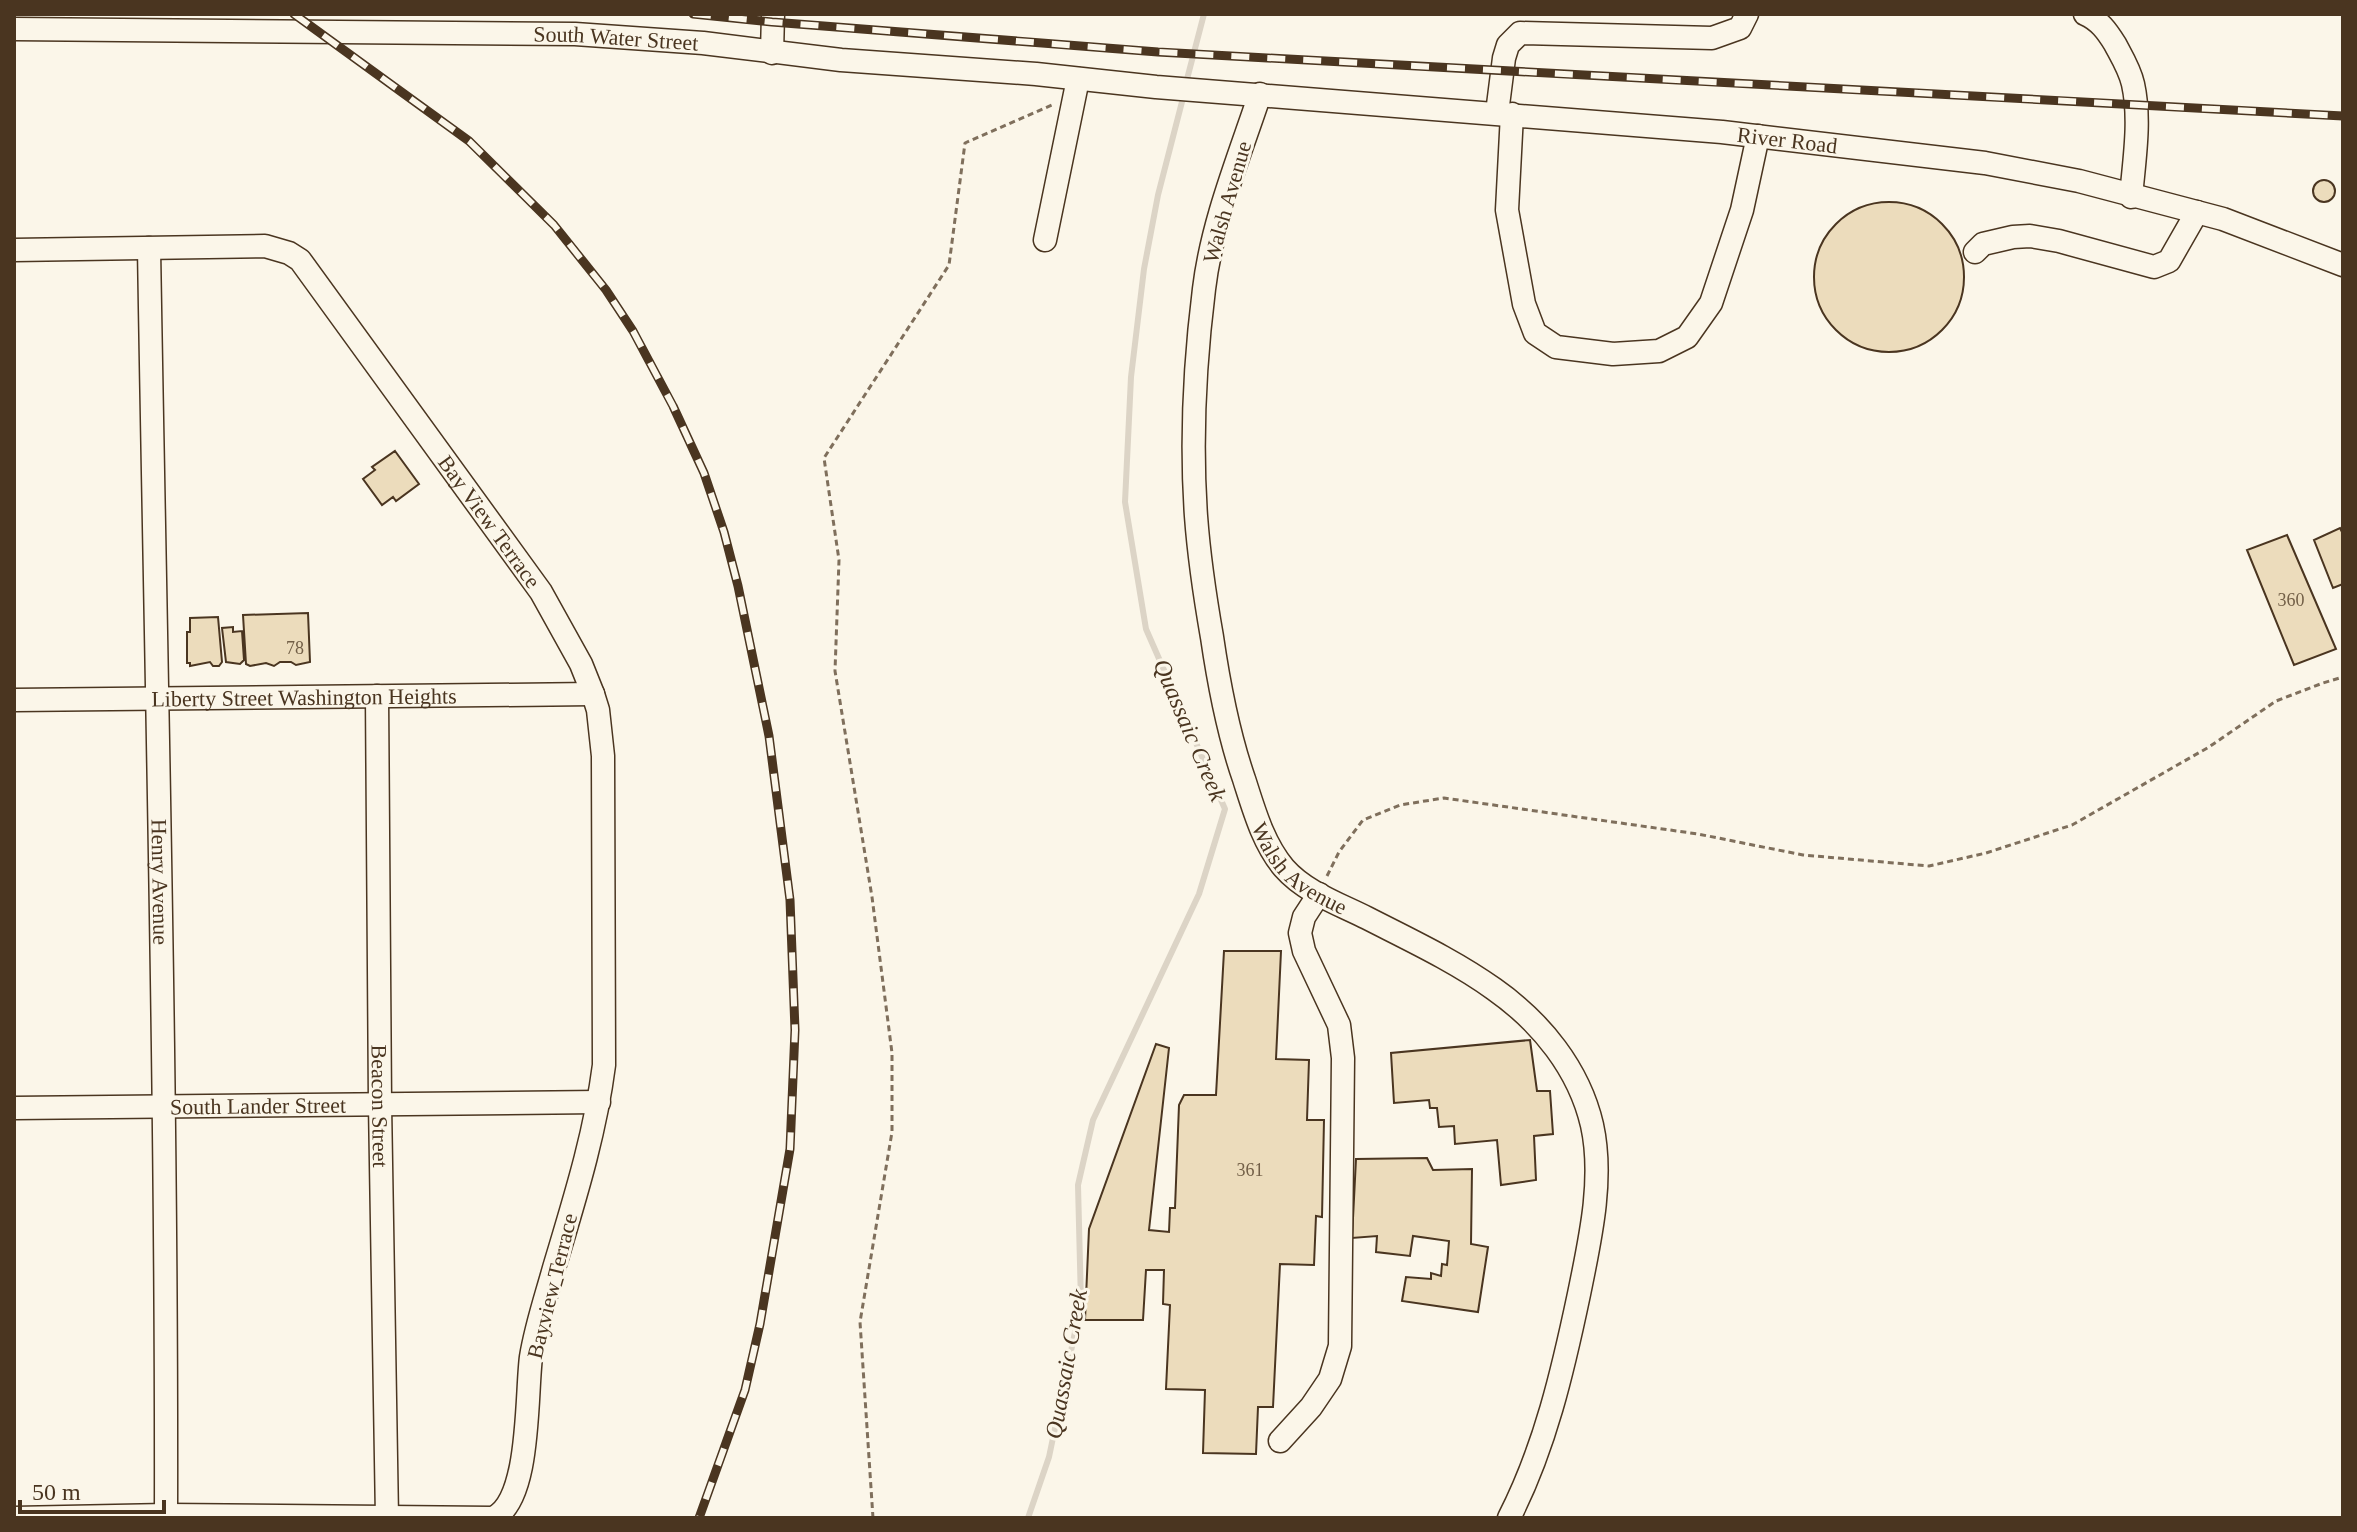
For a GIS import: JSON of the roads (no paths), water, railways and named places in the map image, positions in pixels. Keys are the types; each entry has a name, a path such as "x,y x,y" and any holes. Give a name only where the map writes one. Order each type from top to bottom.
{"street":[{"path":"772,53 773,14"},
{"path":"1747,14 1740,28 1712,38 1520,33 1508,45 1504,58 1507,210 1521,292 1535,333 1556,347 1613,354 1659,351 1687,337 1711,303 1742,210 1758,136"},
{"path":"2085,14 2107,31 2133,82 2136,105 2131,197"},
{"name":"South Water Street","path":"14,29 575,34 1215,91"},
{"path":"1045,240 1077,78"},
{"name":"River Road","path":"1215,91 1758,136 1985,163 2079,181 2197,212 2343,265"},
{"name":"Walsh Avenue","path":"1260,94 1214,236 1204,287 1195,428 1196,515 1203,582 1216,667 1235,753 1256,816 1283,867 1296,880 1319,894 1436,952 1495,989 1527,1016 1554,1045 1584,1097 1592,1127 1596,1158 1595,1189 1585,1261 1566,1356 1542,1438 1509,1518"},
{"path":"1975,252 1983,244 2030,236 2154,267 2169,261 2197,212"},
{"name":"Bay View Terrace","path":"14,250 265,246 289,253 300,260 541,592 581,664 598,710 603,756 604,1065 599,1102"},
{"name":"Henry Avenue","path":"149,248 164,1105 166,1516"},
{"name":"Liberty Street Washington Heights","path":"14,700 593,694"},
{"name":"Beacon Street","path":"377,696 387,1518"},
{"path":"1280,1441 1311,1407 1330,1379 1340,1346 1343,1058 1339,1025 1304,951 1300,933 1304,917 1319,894"},
{"name":"South Lander Street","path":"14,1108 599,1102"},
{"name":"Bayview Terrace","path":"387,1518 493,1518 510,1504 520,1477 531,1356 538,1322 588,1151 599,1102"},
{"path":"14,1518 387,1518"}],"waterway":[{"name":"Quassaic Creek","path":"1186,83 1204,14"},
{"name":"Quassaic Creek","path":"1028,1518 1049,1457 1081,1303 1078,1185 1093,1120 1199,894 1225,809 1146,629 1125,502 1131,377 1144,269 1158,195 1184,94"}],"railway":[{"path":"294,14 469,141 554,225 606,290 633,331 704,473 724,532 769,736 790,900 795,1030 790,1149 760,1324 745,1390 699,1518"},
{"path":"693,14 1158,52 2343,116"}]}
